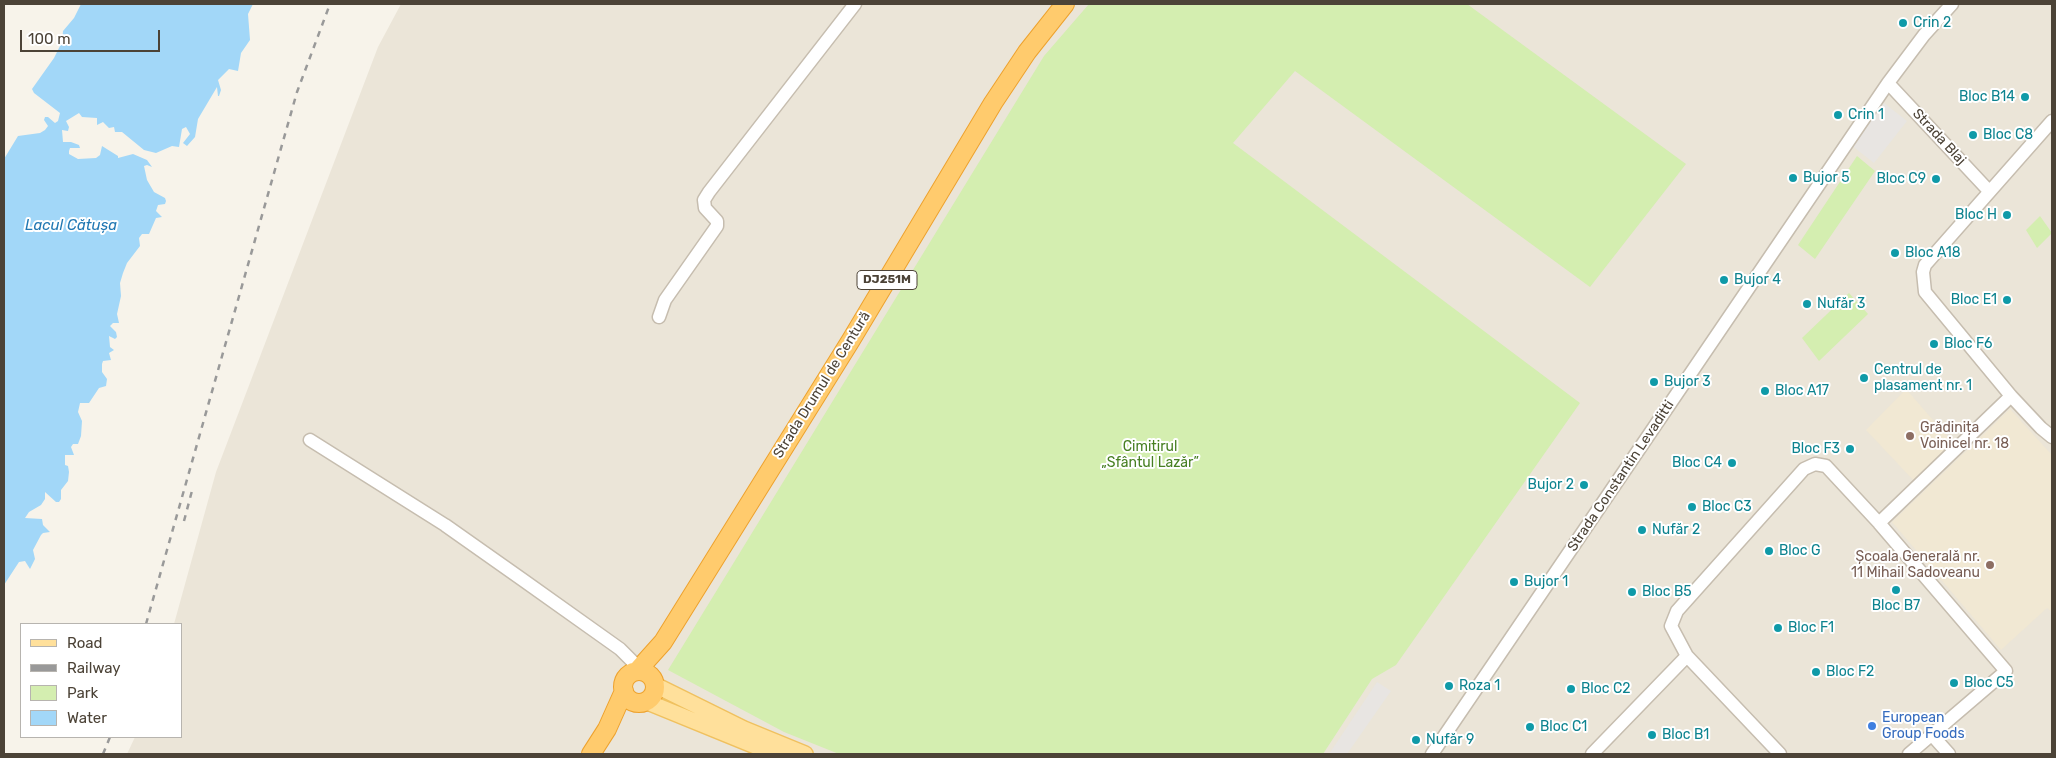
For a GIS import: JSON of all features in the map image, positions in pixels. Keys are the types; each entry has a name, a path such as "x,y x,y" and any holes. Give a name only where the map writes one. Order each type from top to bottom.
{"highway":[{"name":"Strada Drumul de Centură","path":"663,642 850,340 993,103 1027,52 1065,4"},
{"path":"642,702 630,700 624,691 623,685 628,676 637,671 663,642"},
{"path":"607,729 653,695 663,642"},
{"path":"637,671 647,673 654,683"},
{"path":"591,754 607,729 624,691"}],"main road":[{"path":"654,683 744,729 805,754"},
{"path":"642,702 775,754"}],"street":[{"path":"659,317 665,300 717,226 717,221 706,208 704,200 709,192 855,4"},
{"name":"Strada Constantin Levaditti","path":"1432,754 1888,83 1924,35 1952,4"},
{"name":"Strada Blaj","path":"1888,83 1989,192"},
{"path":"2052,121 1925,265 1923,280 1925,292 2011,396 2041,428 2052,436"},
{"path":"1879,523 2011,396"},
{"path":"310,440 445,525 523,580 620,649 632,661 637,671"},
{"path":"1780,754 1687,656 1671,626 1677,611 1804,469 1815,464 1826,466 1879,523 2006,671 1909,754"},
{"path":"1592,754 1687,656"},
{"path":"1932,734 1949,754"}],"shaded area":[{"path":"401,4 2052,4 2052,754 127,754 135,738 182,738 182,623 174,623 216,472 378,47"},
{"path":"1884,103 1907,121 1874,163 1851,145"},
{"name":"Grădinița Voinicel nr. 18","path":"1906,389 1953,443 1915,482 1866,430"},
{"name":"Școala Generală nr. 11 Mihail Sadoveanu","path":"2010,409 2052,455 2052,612 2047,608 2001,650 1892,522"},
{"path":"1377,682 1391,691 1347,754 1329,754"}],"green space":[{"name":"Cimitirul „Sfântul Lazăr”","path":"1089,4 1467,4 1686,164 1590,287 1295,71 1233,143 1580,403 1396,665 1372,679 1323,754 839,754 784,732 668,670 1044,56"},
{"path":"1857,156 1875,171 1815,259 1798,245"},
{"path":"2040,216 2052,233 2037,248 2026,230"},
{"path":"1849,293 1868,314 1819,361 1802,338"}],"water":[{"name":"Lacul Cătușa","path":"81,4 253,4 248,14 250,40 241,53 238,71 229,69 218,80 221,90 219,96 217,87 198,119 195,137 187,146 183,143 190,134 186,127 182,129 179,147 172,146 156,153 144,150 122,132 115,132 114,127 109,128 103,122 97,125 97,118 82,117 79,113 66,121 69,127 68,131 62,130 63,142 71,142 79,145 80,148 70,148 69,154 78,159 96,158 100,155 102,146 118,156 118,158 133,154 147,160 152,167 144,166 147,180 154,192 165,198 166,201 165,204 158,205 156,211 162,217 156,218 149,234 142,234 139,238 140,246 127,263 123,273 120,283 121,296 117,314 119,323 113,323 110,326 116,332 117,337 115,339 109,336 110,347 114,350 109,353 111,360 103,361 102,364 102,372 107,379 106,386 99,388 89,403 80,403 78,412 82,421 81,436 78,444 73,444 71,447 74,455 65,455 65,465 68,466 69,472 68,481 61,490 61,499 59,502 56,502 45,492 45,499 41,505 29,512 25,518 42,519 43,525 50,532 41,535 33,550 35,559 30,569 25,561 19,562 4,585 4,159 18,136 40,133 45,130 48,126 44,120 45,117 48,117 55,123 58,121 60,113 34,93 32,89 54,58 62,42 63,31 74,18"}],"railway":[{"path":"146,623 297,92 330,4"},
{"path":"184,521 193,487"},
{"path":"103,754 110,738"}],"place":[{"name":"Crin 2","path":"1903,23"},
{"name":"Bloc B14","path":"2025,97"},
{"name":"Crin 1","path":"1838,115"},
{"name":"Bloc C8","path":"1973,135"},
{"name":"Bujor 5","path":"1793,178"},
{"name":"Bloc C9","path":"1936,179"},
{"name":"Bloc H","path":"2007,215"},
{"name":"Bloc A18","path":"1895,253"},
{"name":"Bujor 4","path":"1724,280"},
{"name":"Bloc E1","path":"2007,300"},
{"name":"Nufăr 3","path":"1807,304"},
{"name":"Bloc F6","path":"1934,344"},
{"name":"Centrul de plasament nr. 1","path":"1864,378"},
{"name":"Bujor 3","path":"1654,382"},
{"name":"Bloc A17","path":"1765,391"},
{"name":"Grădinița Voinicel nr. 18","path":"1910,436"},
{"name":"Bloc F3","path":"1850,449"},
{"name":"Bloc C4","path":"1732,463"},
{"name":"Bujor 2","path":"1584,485"},
{"name":"Bloc C3","path":"1692,507"},
{"name":"Nufăr 2","path":"1642,530"},
{"name":"Bloc G","path":"1769,551"},
{"name":"Școala Generală nr. 11 Mihail Sadoveanu","path":"1990,565"},
{"name":"Bujor 1","path":"1514,582"},
{"name":"Bloc B7","path":"1896,590"},
{"name":"Bloc B5","path":"1632,592"},
{"name":"Bloc F1","path":"1778,628"},
{"name":"Bloc F2","path":"1816,672"},
{"name":"Bloc C5","path":"1954,683"},
{"name":"Roza 1","path":"1449,686"},
{"name":"Bloc C2","path":"1571,689"},
{"name":"European Group Foods","path":"1872,726"},
{"name":"Bloc C1","path":"1530,727"},
{"name":"Bloc B1","path":"1652,735"},
{"name":"Nufăr 9","path":"1416,740"}]}
